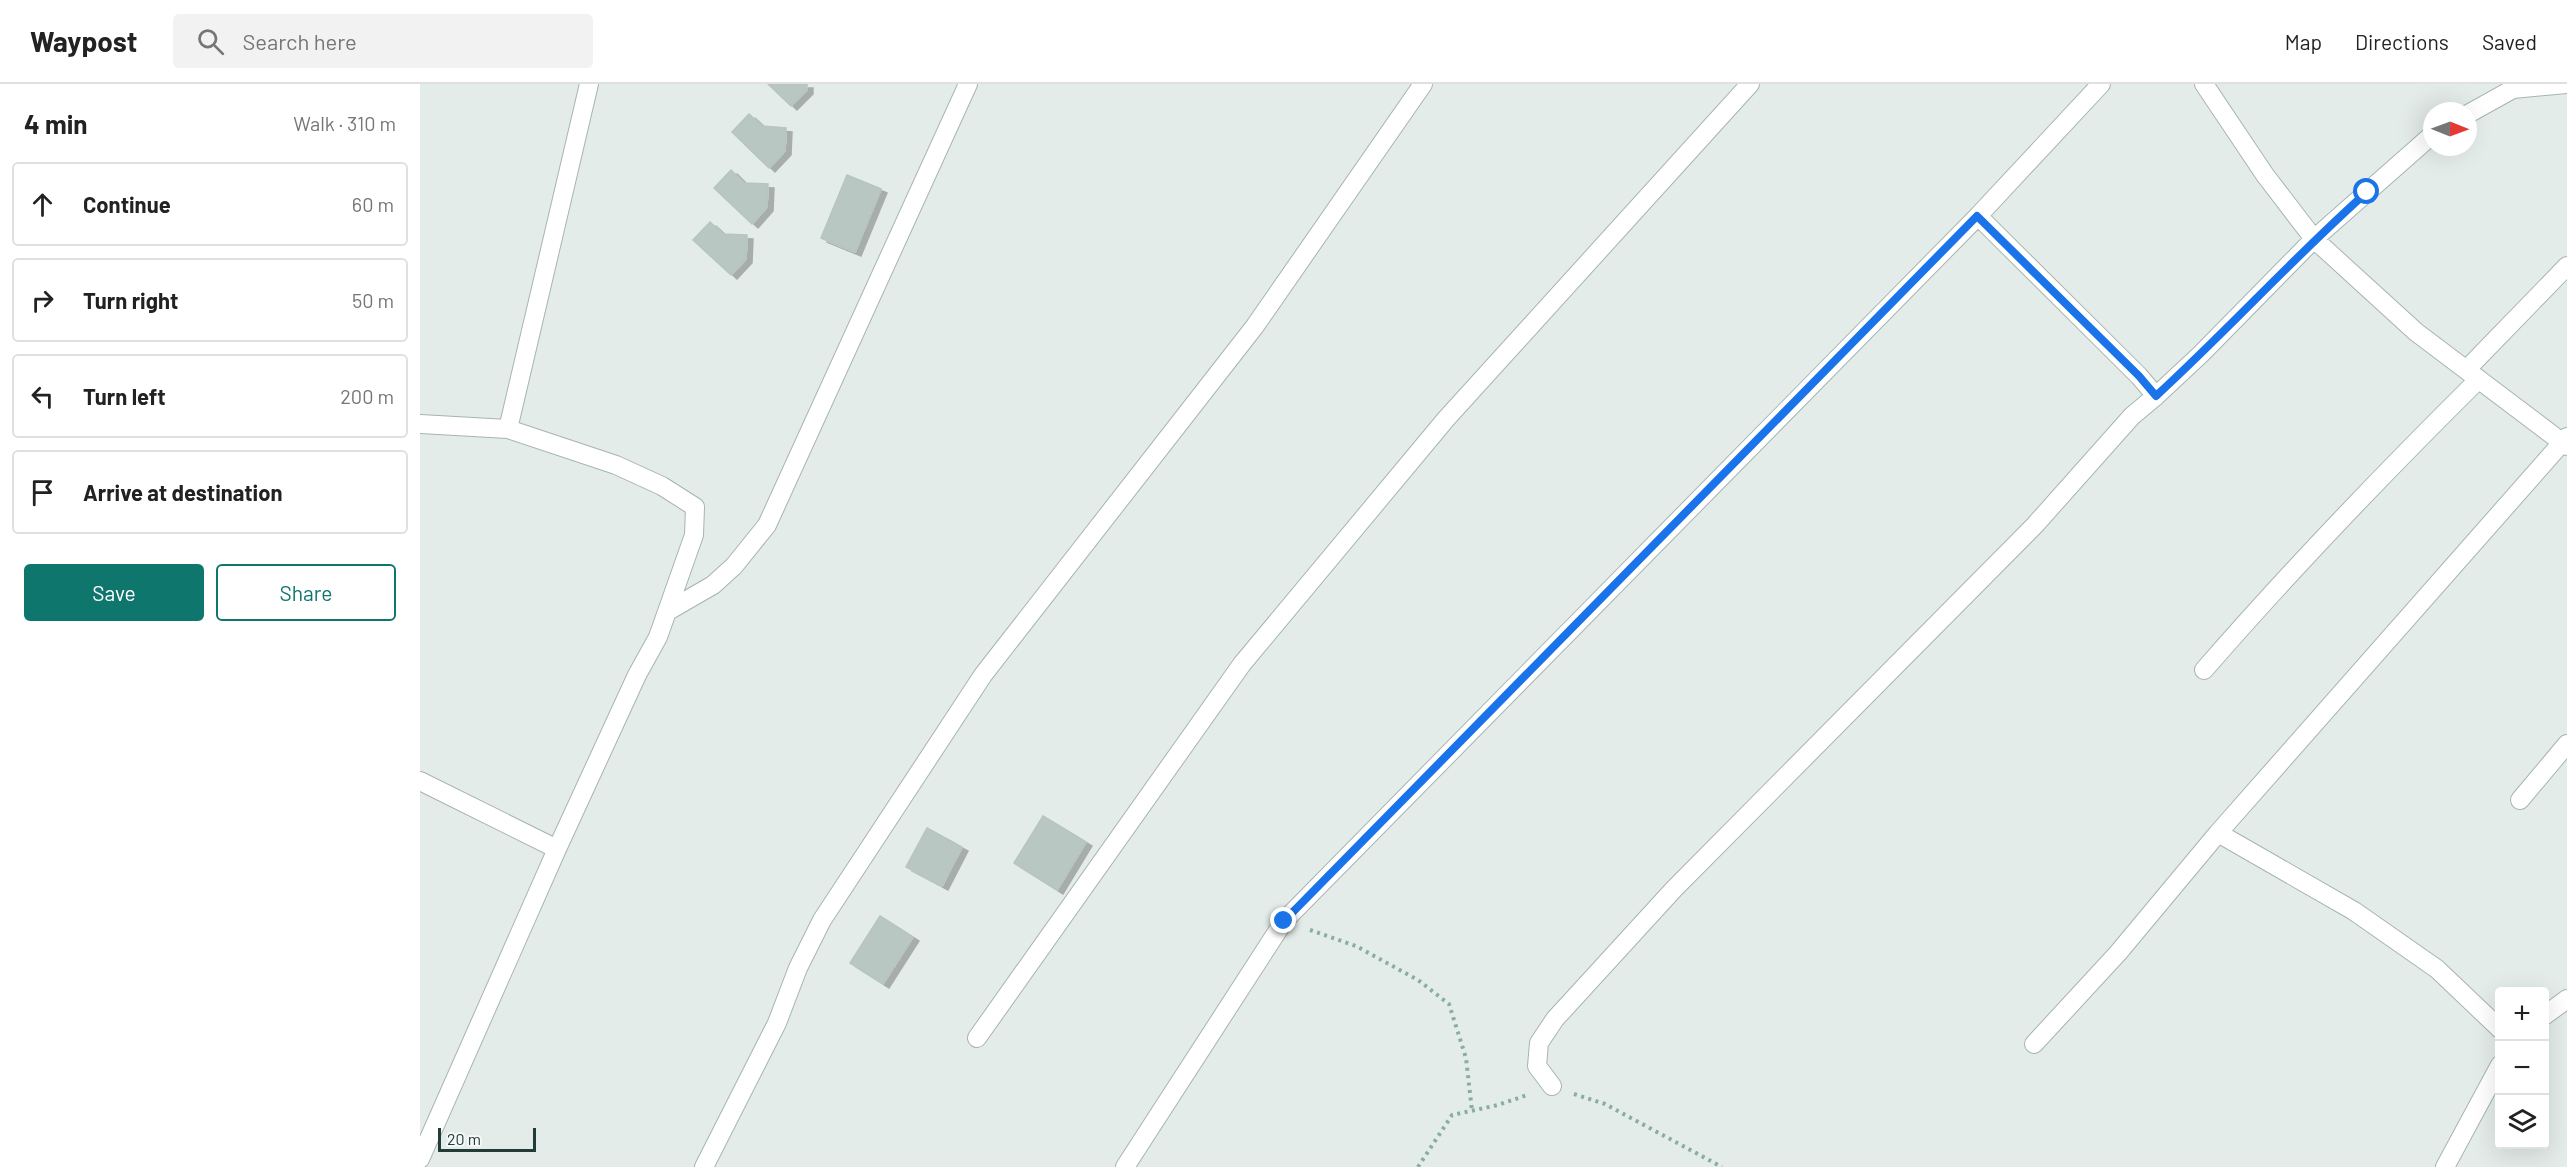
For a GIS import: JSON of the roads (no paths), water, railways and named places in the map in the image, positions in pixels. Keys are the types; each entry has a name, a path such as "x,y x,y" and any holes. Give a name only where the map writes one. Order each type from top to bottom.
{"street":[{"path":"508,429 590,84"},
{"path":"668,611 713,585 734,566 767,525 968,84"},
{"path":"704,1167 777,1023 798,968 822,920 983,675 1255,326 1423,84"},
{"path":"977,1038 1242,664 1446,419 1750,84"},
{"path":"1125,1167 1284,921 1977,216 2101,84"},
{"path":"2034,1044 2118,953 2218,833 2565,442 2416,332 2314,239 2265,175 2204,84"},
{"path":"2477,109 2513,89 2567,84"},
{"path":"1552,1086 1537,1065 1539,1043 1556,1019 1674,889 2035,525 2132,416 2201,354 2314,239 2423,143"},
{"path":"1977,216 2139,376 2156,396"},
{"path":"2204,670 2271,593 2473,374 2567,266"},
{"path":"420,424 508,429 616,465 662,486 695,507 694,535 668,611 556,849 420,1159"},
{"path":"2520,800 2567,744"},
{"path":"420,781 556,849"},
{"path":"2218,833 2354,910 2437,969 2495,1025"},
{"path":"2549,1012 2567,999"},
{"path":"2445,1167 2495,1073"}]}
